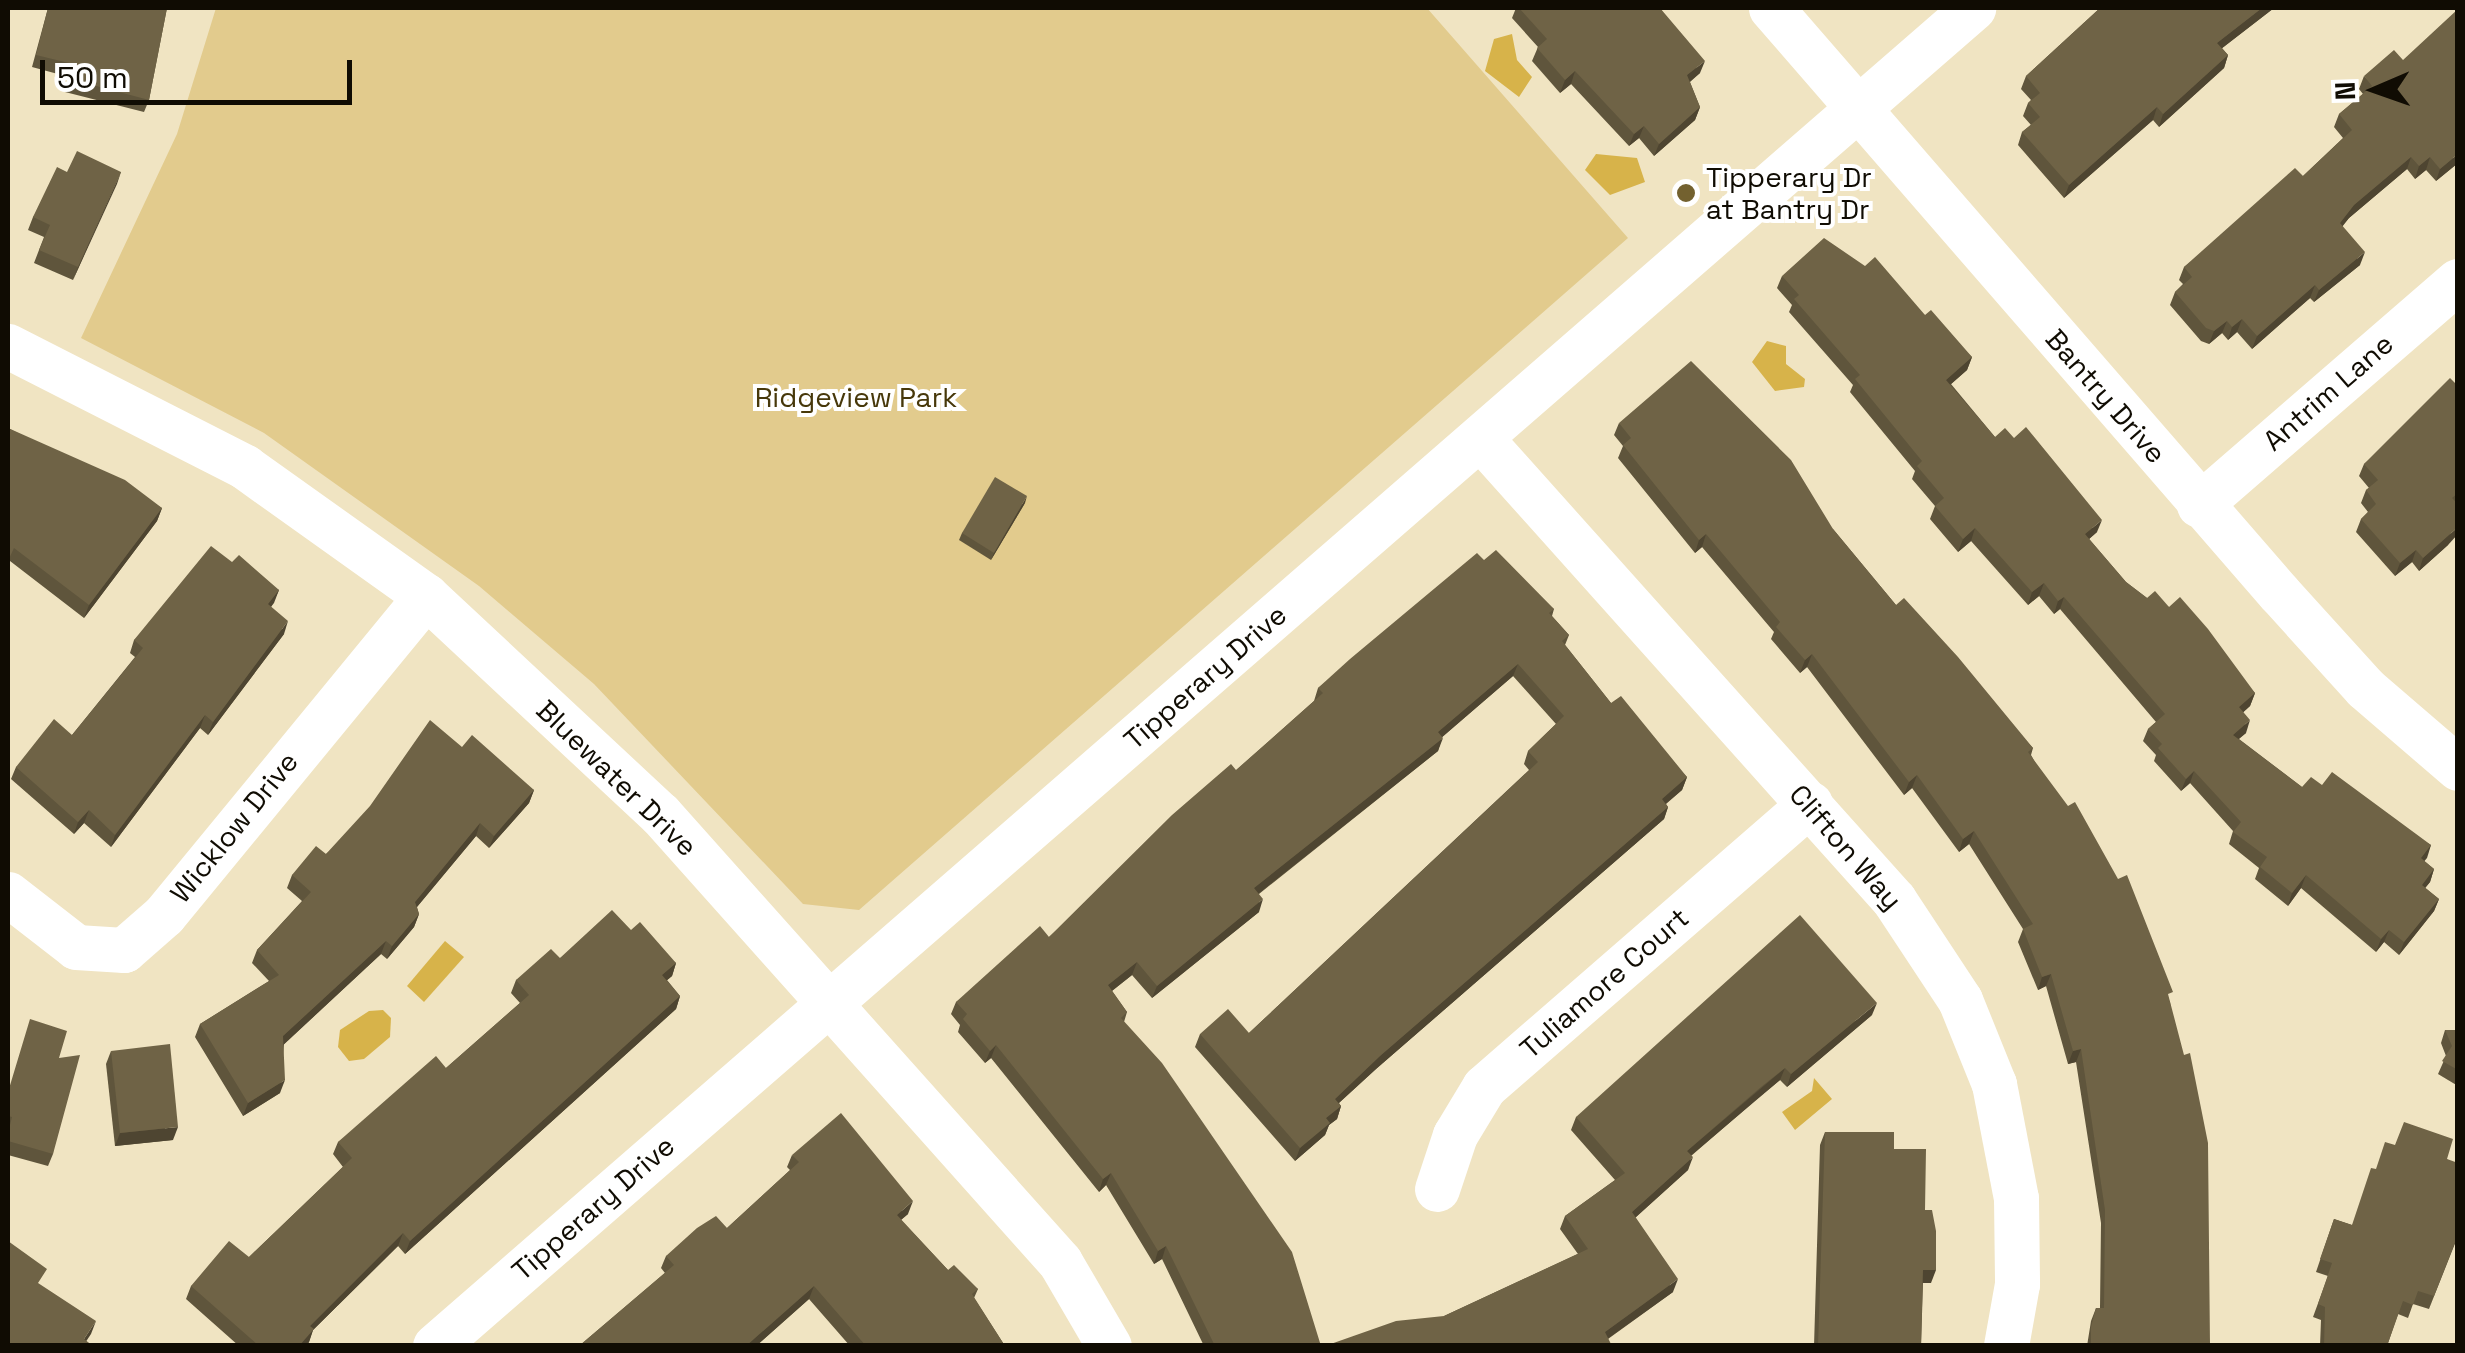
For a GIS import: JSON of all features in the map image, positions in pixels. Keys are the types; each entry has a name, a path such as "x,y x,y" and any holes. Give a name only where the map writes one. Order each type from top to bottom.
{"street":[{"name":"Bantry Drive","path":"1771,8 2200,505 2365,688 2458,768"},
{"name":"Tipperary Drive","path":"436,1346 826,1004 1482,440 1973,8"},
{"name":"Antrim Lane","path":"2200,505 2458,281"},
{"name":"Bluewater Drive","path":"8,346 245,467 426,596 660,814 1060,1262 1108,1346"},
{"name":"Clifton Way","path":"1482,440 1894,900 1960,1000 1994,1084 2016,1198 2017,1284 2006,1346"},
{"name":"Wicklow Drive","path":"8,894 76,947 124,950 164,915 426,596"},
{"name":"Tuliamore Court","path":"1438,1189 1455,1135 1484,1088 1810,804"}],"green space":[{"name":"Ridgeview Park","path":"216,8 1427,8 1628,238 859,910 803,904 594,684 479,586 264,433 81,338 177,134"}],"shaded area":[{"path":"1512,34 1517,60 1532,77 1519,97 1485,71 1494,39"},
{"path":"1596,154 1637,158 1645,182 1610,195 1585,170"},
{"path":"1767,341 1786,346 1786,364 1805,379 1804,387 1775,391 1752,362"},
{"path":"445,941 464,957 424,1002 407,986"},
{"path":"383,1010 391,1018 390,1037 364,1059 349,1061 338,1047 340,1030 369,1011"},
{"path":"1814,1078 1832,1099 1795,1130 1782,1112 1812,1091"}],"building":[{"path":"48,8 167,8 149,100 70,79 73,64 36,55"},
{"path":"1519,8 1660,8 1705,61 1687,75 1700,107 1659,144 1644,126 1634,134 1575,71 1565,80 1537,48 1547,39"},
{"path":"2100,8 2262,8 2217,43 2228,55 2163,114 2157,107 2069,185 2022,132 2040,117 2028,103 2040,93 2026,76"},
{"path":"2458,9 2458,154 2440,169 2430,157 2419,166 2411,157 2354,205 2340,223 2365,252 2319,290 2315,285 2257,336 2242,319 2232,327 2227,321 2214,331 2206,328 2175,292 2192,277 2184,267 2295,168 2303,176 2352,130 2339,114 2372,86 2364,76 2394,50 2403,60"},
{"path":"77,151 121,172 78,267 39,250 50,225 33,217 57,167 67,172"},
{"path":"1824,238 1865,266 1875,257 1925,315 1931,310 1972,357 1946,380 1995,437 2005,428 2014,438 2026,427 2102,520 2085,534 2126,582 2147,598 2155,591 2169,607 2180,597 2208,629 2255,693 2239,707 2250,720 2233,735 2302,787 2311,777 2322,785 2332,772 2431,845 2421,858 2434,869 2422,885 2439,899 2404,942 2389,930 2381,939 2306,875 2292,893 2260,867 2267,857 2233,832 2241,822 2194,771 2186,779 2158,748 2162,744 2148,729 2165,714 2064,597 2058,601 2044,583 2032,592 1975,528 1963,539 1935,506 1944,498 1917,466 1922,461 1855,379 1860,375 1794,299 1799,295 1782,276"},
{"path":"1691,361 1791,460 1833,529 1896,605 1904,598 1958,657 2033,748 2028,752 2068,806 2075,802 2118,879 2127,875 2173,992 2168,994 2184,1055 2190,1053 2208,1143 2210,1346 2091,1346 2096,1308 2104,1308 2105,1210 2081,1049 2073,1051 2051,974 2042,977 2023,929 2033,924 1974,831 1963,839 1917,775 1909,782 1812,654 1805,660 1776,627 1780,622 1706,534 1699,540 1623,445 1631,438 1619,423"},
{"path":"2450,378 2458,386 2458,493 2452,498 2458,504 2458,527 2423,558 2416,550 2400,563 2361,519 2376,504 2366,490 2378,480 2364,464"},
{"path":"8,428 125,480 162,508 89,605 14,548 8,561"},
{"path":"995,477 1027,496 994,553 962,533"},
{"path":"211,546 232,562 239,555 279,590 268,604 288,621 213,722 205,715 115,835 89,810 78,822 16,767 54,719 72,735 143,648 134,640"},
{"path":"1496,550 1554,609 1549,613 1569,635 1562,641 1611,703 1621,696 1687,777 1662,799 1668,807 1335,1099 1341,1106 1326,1118 1330,1123 1300,1148 1200,1034 1228,1009 1249,1033 1538,762 1528,751 1564,716 1518,664 1438,732 1443,738 1254,888 1263,899 1157,986 1137,962 1108,985 1127,1012 1121,1018 1162,1063 1292,1252 1321,1346 1215,1346 1166,1246 1158,1251 1111,1173 1103,1179 996,1045 990,1051 963,1019 967,1014 956,1002 1040,926 1049,937 1172,815 1231,764 1236,770 1323,693 1318,688 1350,659 1477,553 1484,560"},
{"path":"430,720 462,747 472,735 534,790 494,836 480,823 415,902 419,914 392,946 386,941 283,1036 285,1080 248,1103 200,1024 279,975 257,950 311,892 292,875 316,846 326,854 370,806"},
{"path":"612,910 631,930 640,922 676,963 662,975 680,996 410,1241 403,1233 310,1326 314,1329 299,1346 259,1346 191,1286 229,1241 249,1257 352,1158 338,1142 436,1056 446,1068 529,995 516,980 551,949 560,958"},
{"path":"1800,915 1877,1003 1791,1074 1785,1068 1761,1087 1687,1151 1693,1157 1632,1212 1678,1279 1605,1332 1612,1346 1325,1346 1396,1321 1444,1316 1588,1249 1565,1216 1625,1173 1576,1117"},
{"path":"30,1019 67,1031 59,1058 80,1055 53,1154 8,1141 12,1117 8,1116 8,1092"},
{"path":"2445,1030 2458,1030 2458,1070 2442,1061 2452,1046"},
{"path":"170,1044 178,1127 120,1133 111,1051"},
{"path":"841,1113 913,1201 897,1215 948,1270 954,1265 978,1289 972,1294 1005,1346 866,1346 814,1286 746,1346 579,1346 674,1265 666,1256 697,1228 716,1216 727,1228 799,1162 792,1155"},
{"path":"2404,1122 2453,1139 2447,1159 2458,1163 2458,1235 2434,1296 2418,1291 2413,1305 2403,1301 2387,1346 2324,1346 2325,1307 2318,1304 2332,1263 2320,1259 2334,1219 2352,1225 2371,1168 2376,1169 2385,1142 2395,1145"},
{"path":"1825,1132 1894,1132 1894,1149 1926,1149 1925,1210 1932,1210 1936,1231 1936,1270 1923,1270 1921,1346 1818,1346"},
{"path":"8,1241 47,1269 38,1283 96,1321 84,1339 93,1346 8,1346"}],"place":[{"name":"Tipperary Dr at Bantry Dr","path":"1686,193"}]}
